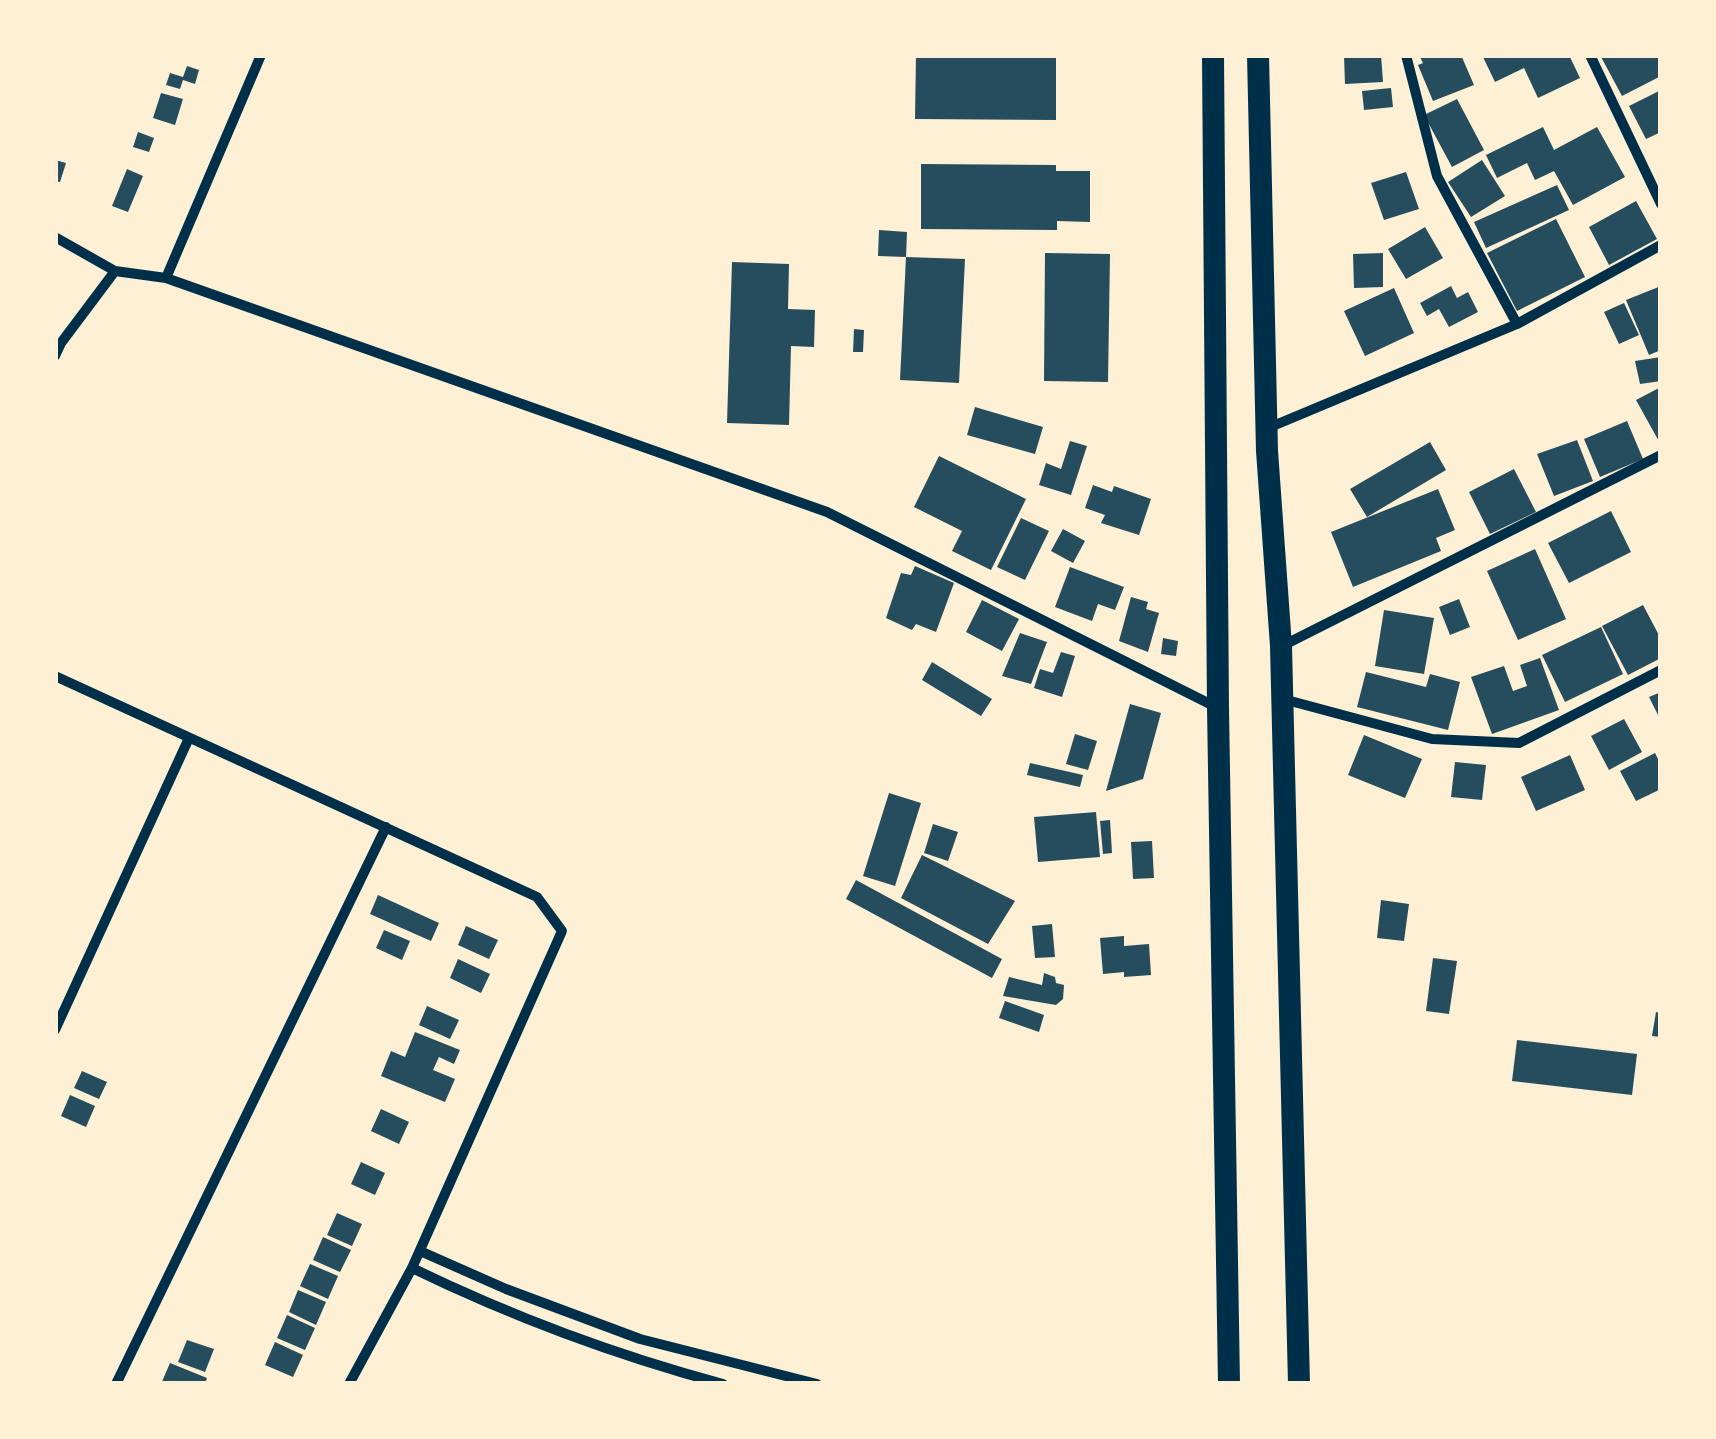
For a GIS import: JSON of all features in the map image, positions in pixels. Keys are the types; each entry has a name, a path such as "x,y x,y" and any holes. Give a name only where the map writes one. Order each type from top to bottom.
{"highway":[{"path":"1213,55 1229,1384"},
{"path":"1258,55 1266,429 1281,646 1298,1384"}],"street":[{"path":"166,278 261,55"},
{"path":"1406,55 1437,176 1517,324"},
{"path":"1590,55 1661,204"},
{"path":"55,237 115,271 166,278 827,512 1218,708"},
{"path":"1266,429 1517,324 1661,245"},
{"path":"55,356 115,271"},
{"path":"1281,646 1661,455"},
{"path":"1282,699 1432,739 1518,744 1661,670"},
{"path":"55,676 537,898 562,932 412,1268 349,1384"},
{"path":"55,1030 189,738"},
{"path":"116,1384 386,827"},
{"path":"420,1251 506,1289 640,1338 817,1384"},
{"path":"412,1268 515,1316 636,1361 723,1384"}],"building":[{"path":"916,55 1056,55 1056,120 915,119"},
{"path":"1344,55 1381,55 1383,82 1345,84"},
{"path":"1419,55 1461,55 1474,85 1433,101 1418,65 1423,63"},
{"path":"1482,55 1569,55 1580,78 1538,98 1524,68 1495,82"},
{"path":"1600,55 1661,55 1661,76 1622,96"},
{"path":"187,66 199,70 195,84 183,80 180,89 166,85 170,73 183,77"},
{"path":"1391,88 1393,107 1364,110 1362,91"},
{"path":"1661,90 1661,132 1646,139 1629,106"},
{"path":"161,93 183,99 175,125 153,118"},
{"path":"1457,99 1484,150 1452,167 1424,115"},
{"path":"1543,127 1554,150 1597,127 1625,177 1573,205 1554,171 1535,180 1527,163 1497,178 1486,155"},
{"path":"138,132 154,138 149,152 133,147"},
{"path":"55,160 66,163 60,182 55,181"},
{"path":"1482,160 1505,196 1471,217 1448,182"},
{"path":"921,164 1056,165 1056,171 1090,171 1090,222 1057,221 1057,230 921,229"},
{"path":"127,169 143,176 128,212 112,206"},
{"path":"1406,172 1419,209 1384,220 1371,183"},
{"path":"1557,185 1569,210 1486,248 1474,222"},
{"path":"1636,201 1657,239 1609,265 1589,227"},
{"path":"1556,219 1585,277 1517,311 1487,253"},
{"path":"1425,227 1443,258 1406,279 1388,249"},
{"path":"879,230 907,232 906,257 878,256"},
{"path":"1045,253 1110,254 1108,382 1044,381"},
{"path":"1383,253 1383,287 1354,288 1353,254"},
{"path":"906,257 965,259 959,383 900,380"},
{"path":"732,262 789,264 788,309 815,310 814,347 791,346 789,425 727,423"},
{"path":"1451,286 1457,298 1468,292 1478,312 1449,327 1439,309 1427,316 1420,303"},
{"path":"1661,286 1661,350 1649,355 1626,300"},
{"path":"1394,288 1414,333 1365,356 1344,311"},
{"path":"1624,303 1639,335 1619,344 1604,312"},
{"path":"854,329 864,330 863,352 853,352"},
{"path":"1661,357 1661,381 1640,384 1635,361"},
{"path":"1659,388 1661,392 1661,445 1636,400"},
{"path":"975,407 1043,427 1035,454 967,435"},
{"path":"1627,421 1643,459 1600,477 1584,439"},
{"path":"1577,440 1593,481 1554,496 1537,454"},
{"path":"1070,441 1087,446 1071,495 1039,485 1046,463 1061,469"},
{"path":"1430,442 1446,470 1367,517 1350,489"},
{"path":"939,456 1026,499 991,570 952,551 962,531 914,507"},
{"path":"1514,469 1536,512 1490,534 1469,492"},
{"path":"1093,485 1112,492 1114,486 1151,499 1139,535 1101,523 1105,515 1085,508"},
{"path":"1438,489 1455,530 1436,538 1441,551 1353,587 1331,532"},
{"path":"1611,511 1631,552 1569,583 1548,543"},
{"path":"1021,518 1049,531 1025,580 997,567"},
{"path":"1063,529 1085,541 1073,563 1051,551"},
{"path":"1535,549 1566,619 1518,640 1487,571"},
{"path":"915,566 954,583 936,632 916,624 912,630 886,618 901,573 911,575"},
{"path":"1070,567 1124,587 1115,610 1098,604 1092,621 1055,607"},
{"path":"1131,597 1148,602 1146,609 1159,613 1148,652 1119,641"},
{"path":"1459,599 1470,627 1450,635 1439,607"},
{"path":"982,600 1019,619 1002,651 966,632"},
{"path":"1643,605 1661,639 1661,658 1628,675 1602,626"},
{"path":"1384,610 1434,618 1424,674 1375,666"},
{"path":"1601,627 1623,674 1565,702 1542,655"},
{"path":"1020,633 1047,642 1031,684 1002,676"},
{"path":"1163,638 1178,641 1176,656 1161,654"},
{"path":"1061,652 1075,656 1062,697 1034,688 1040,669 1053,673"},
{"path":"1540,658 1559,710 1492,734 1471,677 1504,666 1513,691 1527,686 1520,665"},
{"path":"932,662 992,699 981,716 922,680"},
{"path":"1366,672 1426,687 1430,674 1460,682 1448,730 1357,707"},
{"path":"1661,692 1661,721 1649,697"},
{"path":"1130,704 1161,713 1143,779 1106,791"},
{"path":"1624,719 1642,752 1609,770 1591,736"},
{"path":"1075,734 1097,741 1088,770 1066,764"},
{"path":"1364,735 1422,759 1405,798 1348,775"},
{"path":"1655,753 1661,765 1661,789 1636,801 1620,771"},
{"path":"1570,755 1585,790 1536,811 1521,777"},
{"path":"1455,762 1486,765 1482,800 1451,797"},
{"path":"1030,763 1083,775 1080,787 1027,775"},
{"path":"889,793 921,803 895,886 863,876"},
{"path":"1096,812 1100,857 1038,862 1034,817"},
{"path":"1110,820 1112,853 1103,854 1100,821"},
{"path":"933,824 958,832 948,861 924,853"},
{"path":"1152,841 1154,878 1133,879 1131,842"},
{"path":"922,855 1015,901 988,944 901,898"},
{"path":"856,880 1002,959 992,978 846,899"},
{"path":"378,895 439,923 431,941 370,914"},
{"path":"1381,900 1409,904 1404,941 1377,938"},
{"path":"1052,924 1055,957 1035,958 1032,926"},
{"path":"466,926 498,940 489,959 458,945"},
{"path":"384,930 410,941 402,960 376,948"},
{"path":"1124,936 1124,946 1149,944 1151,975 1103,974 1100,938"},
{"path":"1433,958 1457,961 1449,1014 1426,1011"},
{"path":"458,959 490,974 481,993 450,978"},
{"path":"1044,973 1064,985 1063,999 1056,1005 1003,996 1009,977 1042,985"},
{"path":"1005,1001 1044,1015 1039,1032 999,1018"},
{"path":"427,1006 459,1020 450,1039 419,1025"},
{"path":"1656,1012 1661,1013 1661,1037 1652,1036"},
{"path":"415,1032 460,1050 454,1064 439,1057 433,1070 455,1079 445,1102 381,1076 391,1051 405,1057"},
{"path":"1517,1040 1637,1054 1632,1095 1512,1081"},
{"path":"82,1071 107,1082 99,1099 74,1088"},
{"path":"70,1095 95,1106 86,1127 61,1116"},
{"path":"381,1109 409,1122 399,1144 371,1131"},
{"path":"361,1162 385,1173 375,1195 351,1184"},
{"path":"337,1213 362,1224 352,1246 327,1235"},
{"path":"323,1237 351,1250 340,1272 313,1260"},
{"path":"310,1264 338,1276 328,1299 300,1286"},
{"path":"298,1290 326,1302 316,1325 289,1312"},
{"path":"287,1315 315,1328 305,1350 277,1338"},
{"path":"187,1340 214,1349 205,1372 178,1362"},
{"path":"275,1342 303,1355 293,1377 265,1365"},
{"path":"170,1363 207,1378 205,1384 161,1384"}]}
